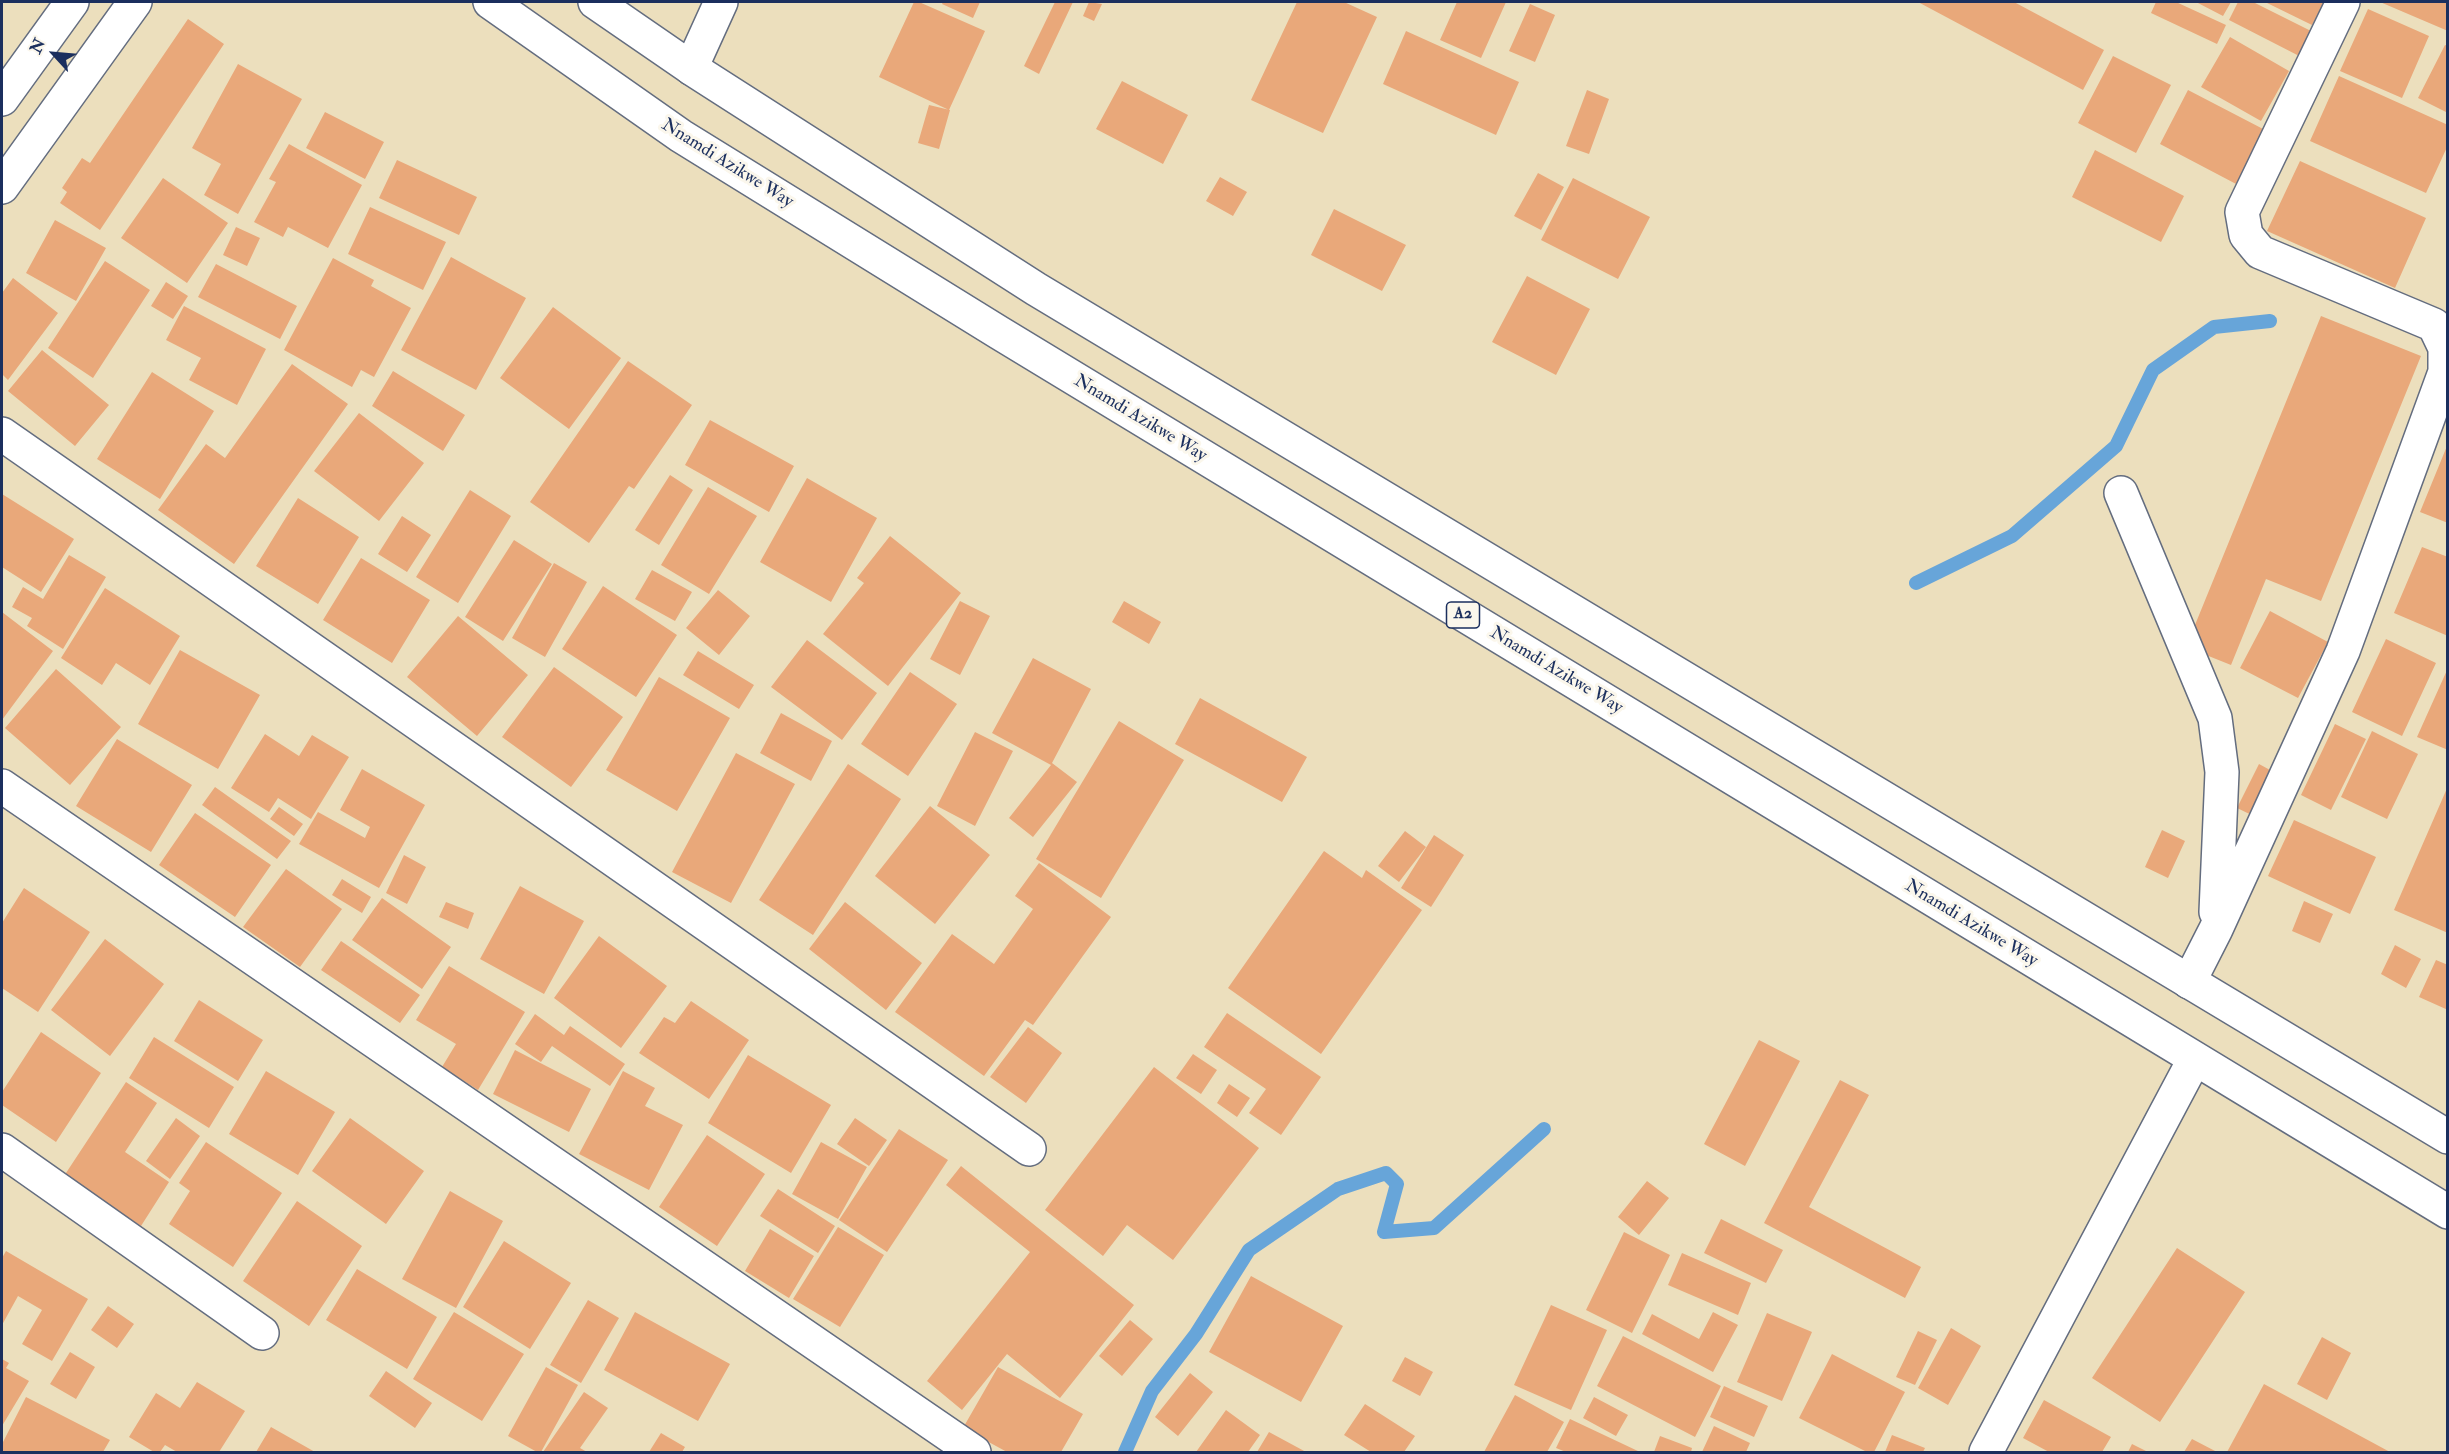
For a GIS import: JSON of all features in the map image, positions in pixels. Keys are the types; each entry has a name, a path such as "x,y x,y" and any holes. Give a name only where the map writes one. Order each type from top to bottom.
{"main road":[{"path":"2,99 72,2"},
{"path":"2,187 135,2"},
{"name":"Nnamdi Azikwe Way","path":"490,2 681,136 998,332 2194,1060 2448,1212"},
{"path":"595,2 691,68 1036,289 2448,1137"},
{"path":"691,68 721,2"},
{"path":"2189,982 2216,929 2343,651 2445,372 2445,348 2434,325 2260,252 2246,235 2242,212 2343,2"},
{"path":"2,434 1029,1149"},
{"path":"2121,492 2215,718 2222,772 2216,929"},
{"path":"2,786 974,1452"},
{"path":"1986,1452 2194,1060"},
{"path":"2,1150 262,1333"}],"building":[{"path":"914,2 919,2 985,31 949,110 879,77"},
{"path":"943,2 980,2 973,18 942,4"},
{"path":"1055,2 1073,2 1039,74 1024,66"},
{"path":"1089,2 1102,4 1094,21 1083,16"},
{"path":"1297,2 1344,2 1377,17 1323,133 1251,100"},
{"path":"1457,2 1506,2 1481,58 1440,40"},
{"path":"1918,2 2014,2 2104,50 2083,90"},
{"path":"2156,2 2176,2 2226,25 2217,44 2151,13"},
{"path":"2196,2 2231,2 2223,16"},
{"path":"2238,2 2253,2 2319,35 2307,60 2229,20"},
{"path":"2265,2 2324,2 2312,25"},
{"path":"2380,2 2448,2 2448,31"},
{"path":"1530,4 1555,15 1535,62 1509,51"},
{"path":"2368,9 2429,36 2402,98 2340,71"},
{"path":"188,19 224,44 100,230 60,203 67,192 62,188 82,158 90,163"},
{"path":"1406,31 1519,82 1496,135 1383,84"},
{"path":"2230,37 2289,71 2261,121 2201,87"},
{"path":"2445,45 2448,46 2448,113 2418,98"},
{"path":"2113,56 2171,85 2136,153 2078,123"},
{"path":"238,64 302,99 238,214 204,195 221,164 192,148"},
{"path":"2339,76 2448,125 2448,145 2426,193 2310,141"},
{"path":"1122,81 1188,115 1163,164 1096,129"},
{"path":"1587,90 1609,99 1589,154 1566,146"},
{"path":"2188,90 2265,130 2238,185 2160,144"},
{"path":"929,105 950,110 939,149 918,143"},
{"path":"325,112 384,142 365,179 306,148"},
{"path":"289,144 362,185 328,248 288,227 283,237 254,222 276,182 269,179"},
{"path":"2095,150 2184,196 2161,242 2072,197"},
{"path":"397,160 477,197 459,235 379,198"},
{"path":"2300,161 2426,218 2395,288 2267,231"},
{"path":"1538,173 1564,187 1541,230 1514,216"},
{"path":"1220,177 1247,192 1233,216 1206,201"},
{"path":"163,178 228,223 187,283 121,238"},
{"path":"1573,178 1650,217 1618,279 1541,240"},
{"path":"370,207 446,242 423,290 348,254"},
{"path":"1334,209 1406,245 1382,291 1311,255"},
{"path":"55,220 106,248 76,301 26,273"},
{"path":"236,227 260,238 247,266 223,255"},
{"path":"451,257 526,298 476,390 401,350"},
{"path":"333,258 374,280 371,286 411,308 374,377 361,370 352,387 284,350"},
{"path":"105,261 150,290 93,378 48,348"},
{"path":"216,264 297,306 280,339 198,297"},
{"path":"1527,276 1590,309 1556,375 1492,342"},
{"path":"13,278 58,313 8,380 2,374 2,293"},
{"path":"166,282 188,296 173,319 151,306"},
{"path":"184,306 266,349 237,405 189,380 201,358 166,340"},
{"path":"553,307 621,358 569,429 500,378"},
{"path":"2321,316 2421,356 2321,601 2266,579 2231,665 2186,647"},
{"path":"42,350 109,405 75,446 8,391"},
{"path":"628,361 692,405 634,489 629,486 589,543 530,502"},
{"path":"292,364 348,404 234,564 158,510 206,444 225,458"},
{"path":"393,371 465,415 443,451 372,406"},
{"path":"152,372 214,411 160,499 97,459"},
{"path":"359,413 424,463 379,521 314,471"},
{"path":"710,420 794,466 769,512 685,465"},
{"path":"2448,446 2448,523 2420,512"},
{"path":"670,475 693,490 659,545 635,530"},
{"path":"807,478 877,518 831,602 760,562"},
{"path":"708,487 757,516 709,594 661,565"},
{"path":"470,490 511,516 458,603 416,577"},
{"path":"2,494 74,539 41,592 2,567"},
{"path":"298,498 359,537 318,604 256,566"},
{"path":"402,516 431,535 407,572 378,554"},
{"path":"890,536 961,593 888,686 823,634 864,583 857,578"},
{"path":"514,540 552,564 503,641 465,617"},
{"path":"2422,547 2448,557 2448,636 2394,613"},
{"path":"69,555 106,577 63,649 27,626 32,618 12,607 23,587 43,599"},
{"path":"361,558 430,600 392,663 323,620"},
{"path":"554,563 587,582 545,657 512,638"},
{"path":"652,570 692,592 675,621 635,599"},
{"path":"603,586 677,635 636,697 562,649"},
{"path":"105,588 180,636 150,685 116,663 102,685 61,658"},
{"path":"718,590 750,616 719,655 686,628"},
{"path":"960,601 990,616 960,675 930,659"},
{"path":"1124,601 1161,622 1149,644 1112,622"},
{"path":"2270,611 2328,642 2298,698 2240,668"},
{"path":"2,612 53,651 2,720"},
{"path":"458,616 528,675 477,736 407,677"},
{"path":"2386,639 2436,663 2402,736 2352,712"},
{"path":"807,640 877,693 842,740 771,687"},
{"path":"180,650 260,695 218,769 138,724"},
{"path":"698,651 754,685 739,709 683,675"},
{"path":"1033,658 1091,689 1052,763 1077,782 1033,837 1009,818 1051,765 992,733"},
{"path":"554,667 623,717 571,787 502,737"},
{"path":"2448,668 2448,750 2417,737"},
{"path":"56,669 121,727 70,785 5,728"},
{"path":"910,672 957,704 908,776 861,744"},
{"path":"659,677 730,718 677,811 606,770"},
{"path":"1200,698 1307,757 1282,802 1175,744"},
{"path":"781,713 832,741 811,781 760,753"},
{"path":"1119,721 1184,760 1101,898 1036,859"},
{"path":"2335,724 2366,739 2331,810 2301,795"},
{"path":"2372,731 2418,754 2387,819 2341,797"},
{"path":"975,732 1013,751 975,826 937,806"},
{"path":"265,734 299,756 312,735 349,757 311,819 278,798 269,812 231,788"},
{"path":"117,739 192,785 151,852 76,806"},
{"path":"736,753 795,784 731,903 672,872"},
{"path":"848,764 901,799 813,935 759,900"},
{"path":"2259,764 2281,776 2260,819 2237,808"},
{"path":"362,769 425,805 379,888 299,844 318,812 365,838 370,827 340,810"},
{"path":"2448,786 2448,933 2394,910"},
{"path":"215,787 291,841 277,859 202,805"},
{"path":"930,806 990,855 935,924 875,876"},
{"path":"279,807 303,824 294,836 270,819"},
{"path":"195,813 271,865 235,917 159,865"},
{"path":"2294,820 2376,857 2350,914 2268,876"},
{"path":"2162,830 2185,841 2168,878 2145,867"},
{"path":"1405,831 1426,847 1399,882 1378,866"},
{"path":"1434,835 1464,855 1431,907 1401,888"},
{"path":"1324,851 1362,878 1366,870 1422,910 1321,1054 1228,988"},
{"path":"404,855 426,867 407,904 386,893"},
{"path":"1039,863 1111,917 1033,1025 1025,1020 984,1076 895,1012 952,934 994,964 1033,909 1015,896"},
{"path":"286,869 342,909 300,967 243,927"},
{"path":"342,879 371,897 362,913 332,895"},
{"path":"520,886 584,921 544,994 480,959"},
{"path":"24,888 90,932 38,1012 2,988 2,923"},
{"path":"382,898 451,947 422,989 352,940"},
{"path":"2304,901 2333,914 2320,943 2292,931"},
{"path":"446,902 474,913 468,929 439,917"},
{"path":"845,902 922,963 886,1010 809,949"},
{"path":"599,936 667,986 621,1048 554,998"},
{"path":"105,939 164,984 110,1056 51,1010"},
{"path":"341,941 420,995 400,1023 321,970"},
{"path":"2395,945 2421,959 2406,988 2381,974"},
{"path":"2436,960 2448,965 2448,1010 2419,997"},
{"path":"449,966 525,1012 478,1090 442,1067 456,1044 416,1020"},
{"path":"199,1000 263,1040 238,1081 174,1041"},
{"path":"691,1001 749,1040 709,1099 639,1053 664,1017 675,1023"},
{"path":"1227,1013 1321,1077 1281,1135 1249,1113 1266,1089 1204,1047"},
{"path":"535,1014 564,1035 570,1026 625,1064 610,1086 552,1046 541,1062 515,1044"},
{"path":"1028,1027 1062,1053 1026,1103 990,1077"},
{"path":"41,1032 101,1073 56,1142 2,1105 2,1092"},
{"path":"154,1037 234,1087 209,1128 129,1078"},
{"path":"1759,1040 1800,1061 1745,1166 1704,1144"},
{"path":"515,1050 591,1089 569,1132 493,1094"},
{"path":"1193,1054 1217,1070 1201,1094 1176,1078"},
{"path":"748,1055 831,1105 791,1173 708,1123"},
{"path":"1154,1067 1259,1148 1173,1260 1127,1225 1103,1256 1045,1210"},
{"path":"266,1071 335,1112 298,1175 229,1134"},
{"path":"623,1071 655,1088 645,1106 683,1125 649,1190 579,1154"},
{"path":"1840,1080 1869,1095 1809,1207 1921,1267 1905,1298 1764,1223"},
{"path":"126,1082 157,1103 125,1152 169,1182 141,1226 64,1176"},
{"path":"1229,1084 1250,1098 1237,1117 1217,1103"},
{"path":"176,1118 200,1136 170,1179 146,1161"},
{"path":"350,1118 424,1171 386,1224 312,1171"},
{"path":"855,1118 887,1140 869,1166 837,1144"},
{"path":"899,1129 948,1160 887,1252 839,1220"},
{"path":"707,1135 765,1174 717,1246 659,1207"},
{"path":"206,1142 282,1193 233,1267 169,1224 190,1191 179,1183"},
{"path":"821,1142 867,1167 838,1219 792,1194"},
{"path":"961,1166 1134,1305 1060,1398 1007,1354 962,1410 927,1381 1030,1252 946,1185"},
{"path":"1647,1181 1669,1198 1639,1235 1618,1217"},
{"path":"778,1189 835,1226 818,1253 760,1216"},
{"path":"450,1191 503,1221 456,1308 402,1279"},
{"path":"297,1201 362,1246 309,1326 243,1281"},
{"path":"1721,1219 1783,1250 1766,1283 1704,1253"},
{"path":"838,1227 884,1255 840,1327 793,1299"},
{"path":"770,1229 814,1256 789,1298 745,1271"},
{"path":"1624,1232 1670,1255 1632,1333 1586,1310"},
{"path":"504,1241 571,1283 530,1349 463,1307"},
{"path":"2177,1248 2245,1292 2160,1422 2092,1378"},
{"path":"6,1251 88,1299 52,1361 22,1344 42,1310 18,1296 2,1325 2,1258"},
{"path":"1682,1253 1751,1283 1738,1315 1668,1285"},
{"path":"357,1269 437,1317 407,1369 326,1320"},
{"path":"1251,1276 1343,1326 1301,1402 1209,1352"},
{"path":"588,1300 619,1318 581,1383 550,1365"},
{"path":"1551,1305 1607,1330 1571,1410 1514,1385"},
{"path":"108,1306 134,1324 117,1348 91,1330"},
{"path":"454,1312 524,1354 482,1421 413,1379"},
{"path":"635,1312 730,1364 698,1421 604,1370"},
{"path":"1713,1312 1738,1325 1713,1372 1642,1334 1652,1314 1699,1339"},
{"path":"1767,1313 1812,1332 1782,1401 1737,1382"},
{"path":"1130,1320 1153,1339 1122,1376 1099,1356"},
{"path":"1951,1328 1981,1346 1948,1405 1918,1388"},
{"path":"1918,1331 1937,1340 1915,1385 1896,1377"},
{"path":"1623,1336 1721,1386 1695,1437 1597,1386"},
{"path":"2322,1337 2351,1353 2327,1400 2297,1384"},
{"path":"70,1352 95,1367 76,1399 50,1384"},
{"path":"1832,1354 1905,1392 1874,1452 1867,1452 1799,1418"},
{"path":"1405,1357 1433,1372 1420,1396 1392,1381"},
{"path":"2,1359 9,1363 6,1368 29,1381 2,1426"},
{"path":"546,1367 578,1385 541,1452 537,1452 508,1436"},
{"path":"998,1367 1083,1414 1061,1452 1007,1452 963,1428"},
{"path":"386,1371 432,1403 415,1428 369,1396"},
{"path":"1190,1373 1213,1392 1178,1436 1155,1417"},
{"path":"197,1382 245,1411 219,1452 177,1452 165,1445 160,1452 154,1452 129,1437 156,1393 180,1408"},
{"path":"2264,1384 2390,1452 2227,1452"},
{"path":"1724,1386 1768,1406 1754,1437 1710,1417"},
{"path":"584,1392 608,1408 580,1448 587,1452 543,1452"},
{"path":"1515,1395 1564,1422 1547,1452 1484,1452"},
{"path":"26,1397 110,1440 103,1452 2,1452 2,1444"},
{"path":"1594,1397 1628,1415 1616,1436 1583,1418"},
{"path":"2044,1400 2111,1437 2102,1452 2049,1452 2023,1438"},
{"path":"1365,1404 1415,1436 1404,1452 1371,1452 1344,1435"},
{"path":"1226,1410 1260,1435 1248,1452 1196,1452"},
{"path":"1570,1419 1640,1452 1566,1452 1556,1448"},
{"path":"1714,1426 1750,1443 1746,1452 1702,1452"},
{"path":"271,1427 315,1452 256,1452"},
{"path":"1269,1432 1306,1452 1257,1452"},
{"path":"661,1433 685,1447 682,1452 649,1452"},
{"path":"1892,1435 1925,1448 1923,1452 1885,1452"},
{"path":"1660,1436 1692,1448 1691,1452 1654,1452"},
{"path":"2192,1439 2217,1452 2184,1452"},
{"path":"2132,1444 2148,1452 2128,1452"}],"waterway":[{"path":"1916,583 2012,536 2116,446 2153,370 2214,327 2270,321"},
{"path":"1125,1452 1152,1391 1196,1334 1249,1250 1338,1189 1386,1173 1397,1184 1384,1232 1434,1228 1544,1129"}]}
